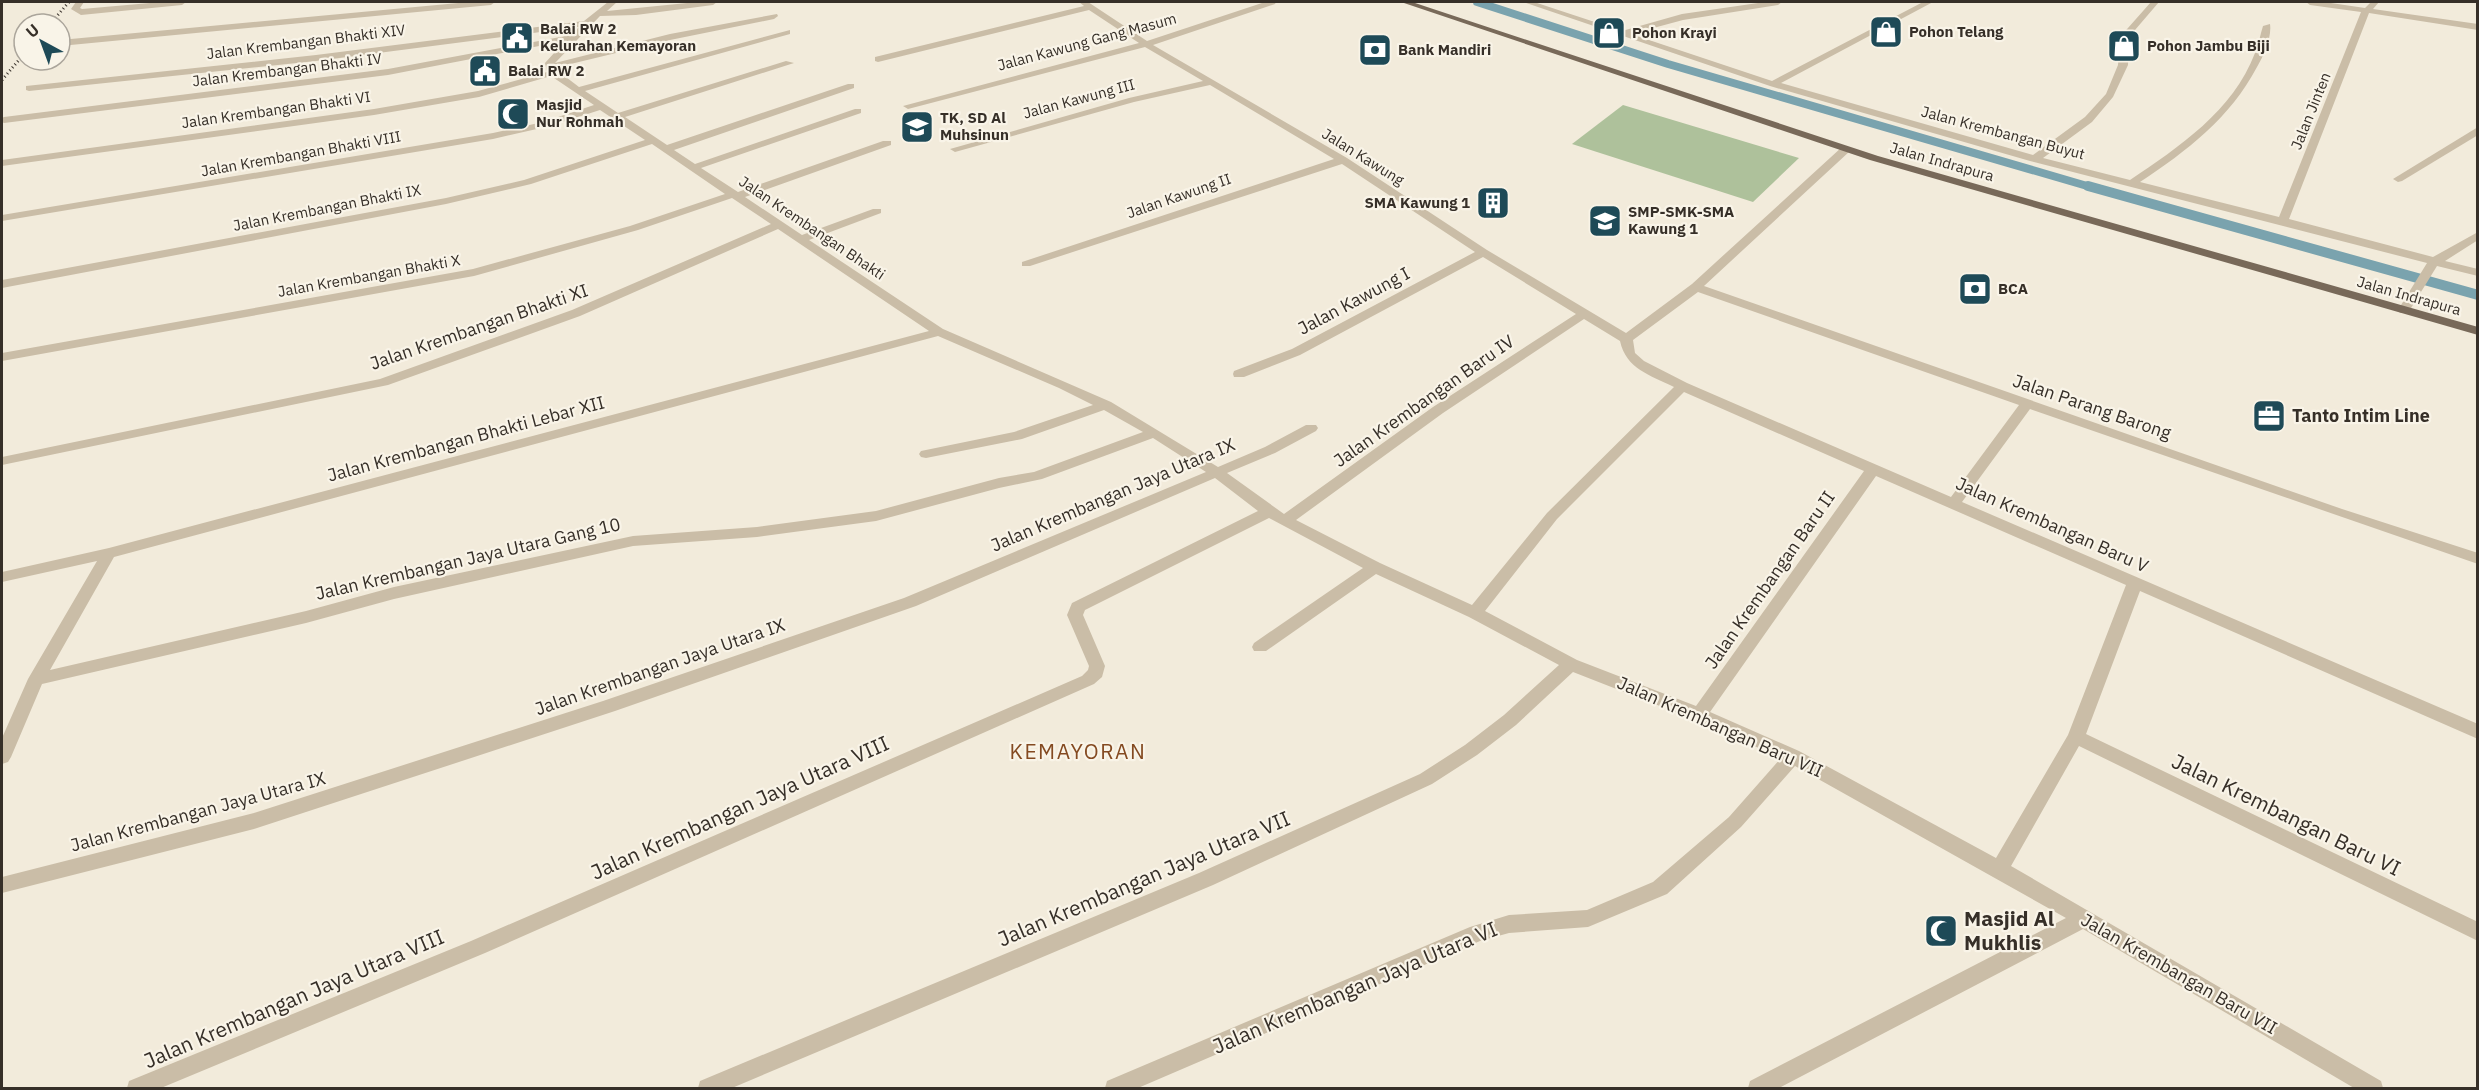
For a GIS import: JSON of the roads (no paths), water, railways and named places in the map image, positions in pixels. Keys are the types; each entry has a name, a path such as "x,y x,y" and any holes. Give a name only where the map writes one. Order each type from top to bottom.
{"main road":[{"name":"Jalan Indrapura","path":"1405,2 1846,149 2478,331"}],"street":[{"path":"80,2 75,9 81,12 182,2"},
{"path":"72,42 492,2"},
{"path":"550,70 573,37 613,2"},
{"path":"598,14 636,12 713,2"},
{"name":"Jalan Kawung Gang Masum","path":"908,106 1146,44 1272,2"},
{"name":"Jalan Krembangan Buyut","path":"1527,2 1773,84 2034,159 2283,221 2431,266 2478,273"},
{"path":"1622,33 1715,10 1778,2"},
{"path":"1773,84 1929,2"},
{"path":"2034,159 2063,140 2107,102 2124,62 2124,37 2155,2"},
{"path":"2310,2 2478,27"},
{"path":"2366,11 2375,2"},
{"path":"878,59 1087,4"},
{"name":"Jalan Kawung","path":"1087,4 1146,44 1342,160 1483,252 1626,339"},
{"name":"Jalan Jinten","path":"2283,221 2366,11"},
{"name":"Jalan Krembangan Bhakti VI","path":"2,163 374,112 478,94 550,70 670,37 774,16"},
{"name":"Jalan Krembangan Bhakti XIV","path":"29,88 328,57 587,23"},
{"path":"2132,183 2192,142 2231,104 2259,55 2267,26"},
{"path":"578,90 787,32"},
{"name":"Jalan Krembangan Bhakti IV","path":"4,120 388,72 573,37"},
{"path":"618,116 789,63"},
{"name":"Jalan Krembangan Bhakti","path":"550,70 939,332 1106,405 1154,433"},
{"name":"Jalan Kawung III","path":"955,149 1132,100 1212,82"},
{"path":"667,149 851,86"},
{"name":"Jalan Krembangan Bhakti VIII","path":"2,218 494,136 546,124 602,106"},
{"path":"695,167 858,111"},
{"path":"2398,179 2462,142 2478,130"},
{"name":"Jalan Krembangan Bhakti IX","path":"2,284 446,201 527,182 654,140"},
{"name":"Jalan Krembangan Bhakti X","path":"2,357 474,272 634,228 887,143"},
{"path":"1626,339 1696,287 1846,149"},
{"name":"Jalan Kawung II","path":"1026,264 1247,189 1342,160"},
{"path":"802,239 877,211"},
{"name":"Jalan Krembangan Bhakti XI","path":"2,461 383,382 576,313 780,225"},
{"path":"2404,310 2431,266 2478,235"},
{"name":"Jalan Kawung I","path":"1239,374 1296,352 1483,252"},
{"name":"Jalan Parang Barong","path":"1696,287 2478,559"},
{"name":"Jalan Krembangan Baru IV","path":"1277,516 1585,313"},
{"name":"Jalan Krembangan Bhakti Lebar XII","path":"2,577 109,553 939,332"},
{"name":"Jalan Krembangan Baru V","path":"1626,339 1629,354 1639,364 1682,386 2478,732"},
{"path":"1474,613 1552,516 1682,386"},
{"path":"1953,504 2028,403"},
{"path":"926,454 1017,436 1106,405"},
{"name":"Jalan Krembangan Jaya Utara IX","path":"2,885 254,821 621,702 910,602 1270,450 1311,428"},
{"name":"Jalan Krembangan Baru VII","path":"1154,433 1216,472 1277,516 1374,567 1474,613 1571,664 1699,714 1793,756 1999,869 2373,1089"},
{"name":"Jalan Krembangan Jaya Utara Gang 10","path":"36,680 306,617 394,592 633,541 757,532 876,516 999,483 1037,476 1154,433"},
{"name":"Jalan Krembangan Baru II","path":"1699,714 1874,469"},
{"name":"Jalan Krembangan Jaya Utara VIII","path":"137,1089 477,947 1088,680 1096,673 1096,666 1075,615 1078,607 1277,516"},
{"path":"2,757 36,680 109,553"},
{"path":"1260,647 1374,567"},
{"path":"1999,869 2076,737 2135,583"},
{"name":"Jalan Krembangan Jaya Utara VII","path":"708,1089 1206,879 1425,778 1471,750 1502,726 1571,664"},
{"name":"Jalan Krembangan Baru VI","path":"2076,737 2478,932"},
{"name":"Jalan Krembangan Jaya Utara VI","path":"1115,1089 1477,933 1509,924 1588,918 1660,888 1735,822 1793,756"},
{"path":"1758,1089 2084,918"}],"waterway":[{"path":"1477,2 1668,64 2094,188"},
{"path":"2088,186 2478,295"}],"railway":[{"path":"60,12 69,2"},
{"path":"2,80 12,68"}],"place":[{"name":"Pohon Telang","path":"1886,32"},
{"name":"Pohon Krayi","path":"1609,33"},
{"name":"Balai RW 2 Kelurahan Kemayoran","path":"517,38"},
{"name":"Pohon Jambu Biji","path":"2124,46"},
{"name":"Bank Mandiri","path":"1375,50"},
{"name":"Balai RW 2","path":"485,71"},
{"name":"Masjid Nur Rohmah","path":"513,114"},
{"name":"TK, SD Al Muhsinun","path":"917,127"},
{"name":"SMA Kawung 1","path":"1493,203"},
{"name":"SMP-SMK-SMA Kawung 1","path":"1605,221"},
{"name":"BCA","path":"1975,289"},
{"name":"Tanto Intim Line","path":"2269,416"},
{"name":"Masjid Al Mukhlis","path":"1941,931"}],"district":[{"name":"KEMAYORAN","path":"1078,752"}]}
